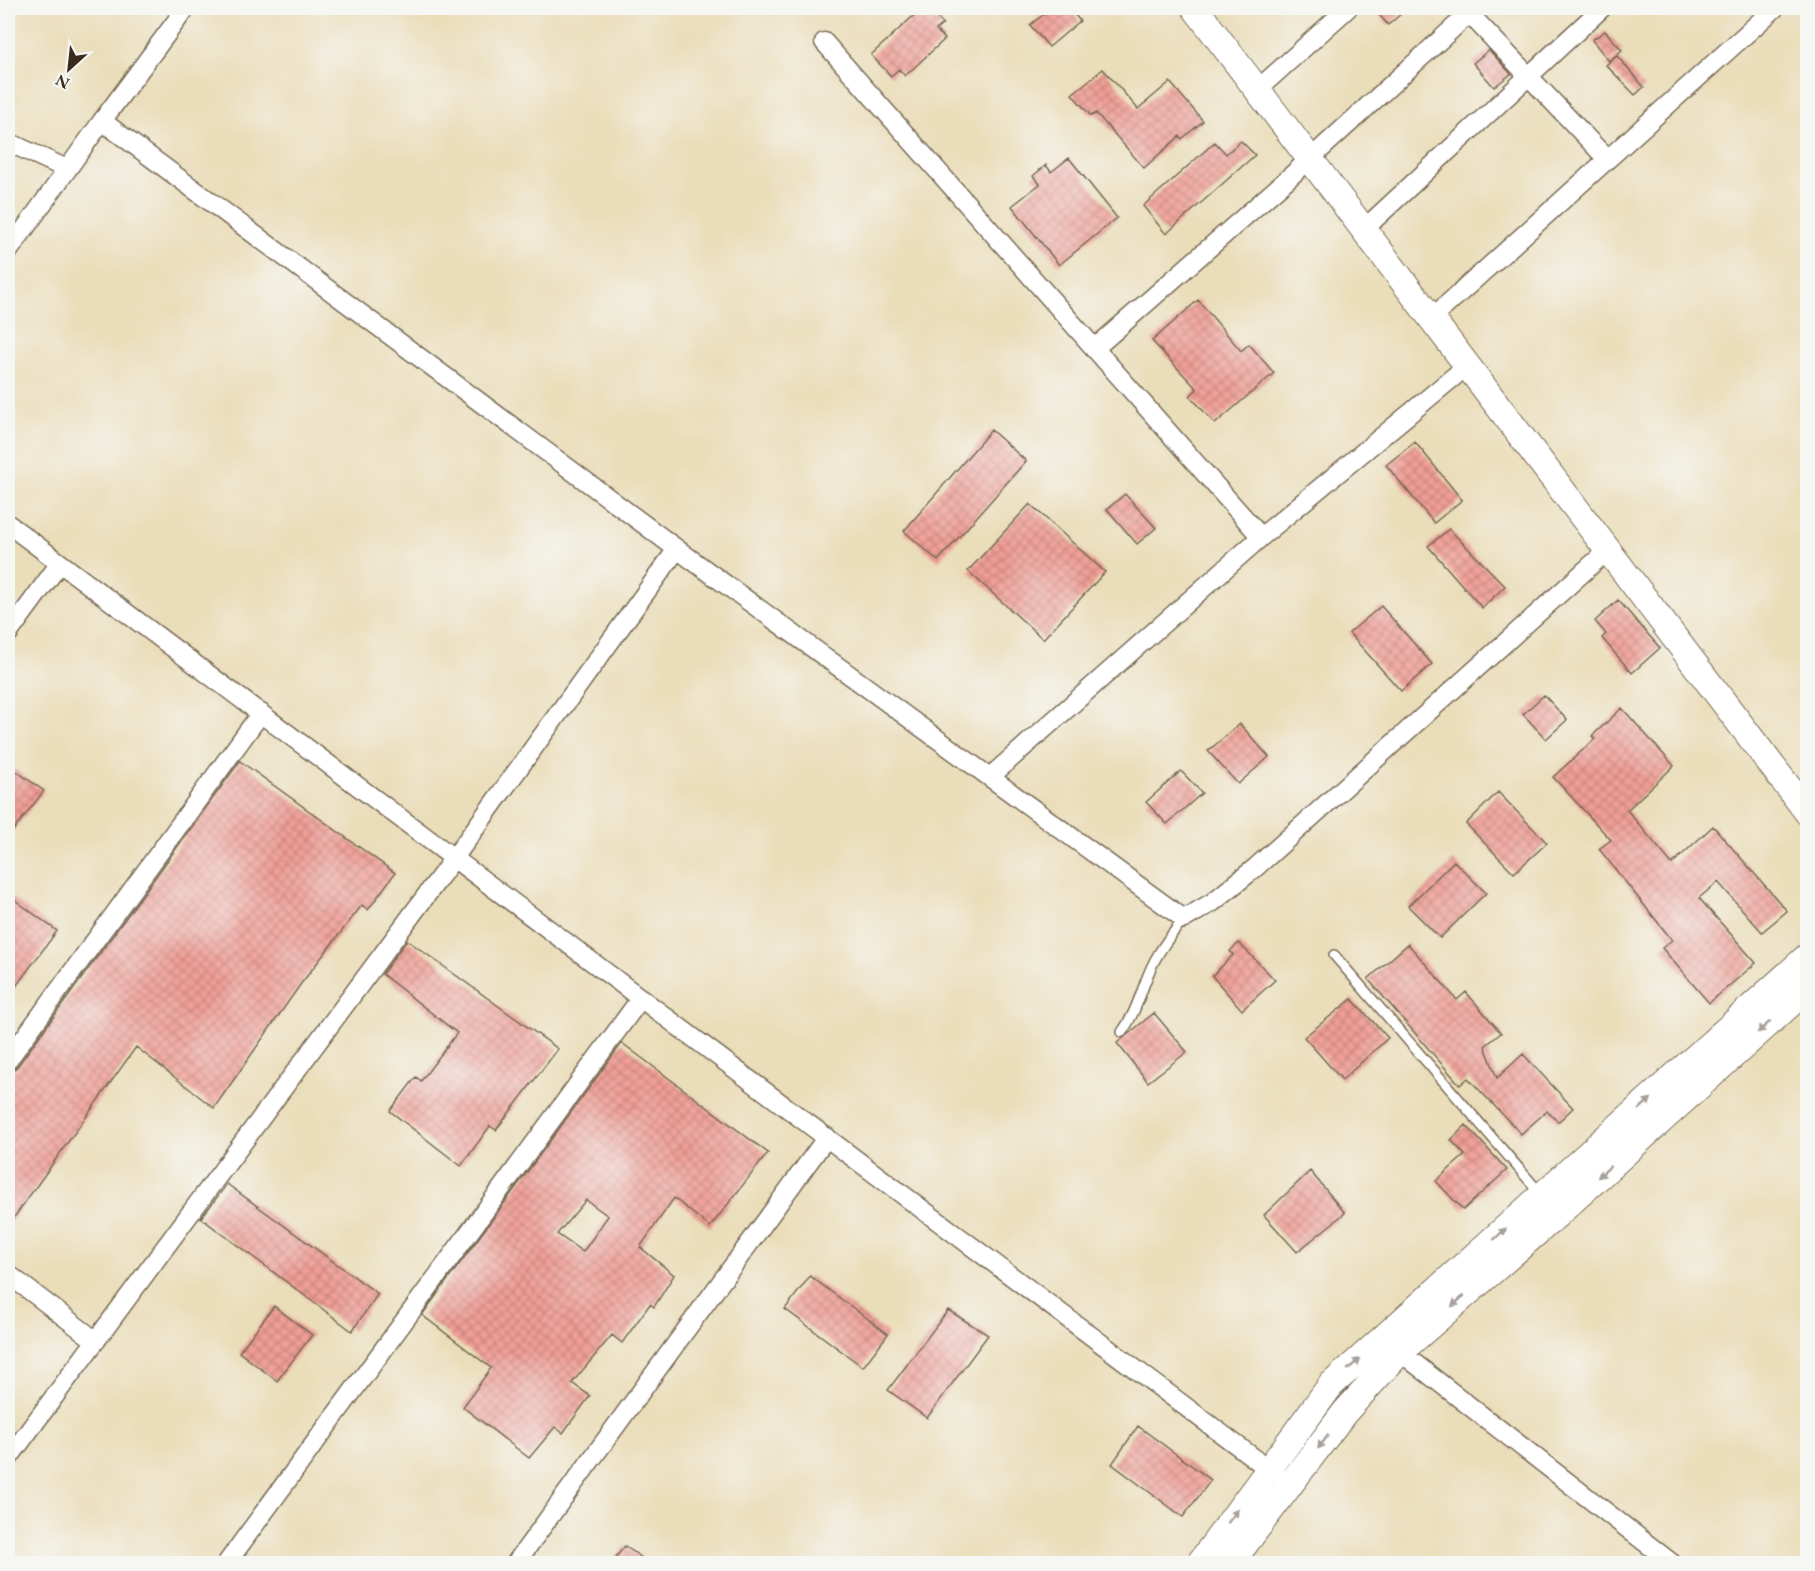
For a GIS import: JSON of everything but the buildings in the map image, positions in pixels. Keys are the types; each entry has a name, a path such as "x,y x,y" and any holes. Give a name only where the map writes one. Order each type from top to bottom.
{"street":[{"path":"8,252 186,8"},
{"path":"1257,90 1348,8"},
{"path":"1364,230 1602,8"},
{"path":"1432,318 1775,8"},
{"path":"1094,349 1309,160 1470,9 1527,76 1607,159"},
{"path":"1205,11 1257,90 1309,160 1468,365 1808,813"},
{"path":"824,42 1260,537"},
{"path":"102,121 676,549 991,776 1184,919 1213,902 1255,868 1608,550"},
{"path":"8,142 67,169"},
{"path":"991,776 1260,537 1468,365"},
{"path":"8,524 1290,1484"},
{"path":"8,1459 454,858 676,549"},
{"path":"8,634 60,563"},
{"path":"8,1060 261,713"},
{"path":"1198,1563 1331,1385 1808,956"},
{"path":"1230,1563 1345,1412 1400,1352 1558,1214 1808,988"},
{"path":"226,1563 641,998"},
{"path":"515,1563 826,1137"},
{"path":"8,1274 96,1341"},
{"path":"1400,1352 1673,1563"}],"lane":[{"path":"1122,1032 1134,1012 1148,973 1161,948 1184,919"},
{"path":"1334,955 1542,1196"}]}
